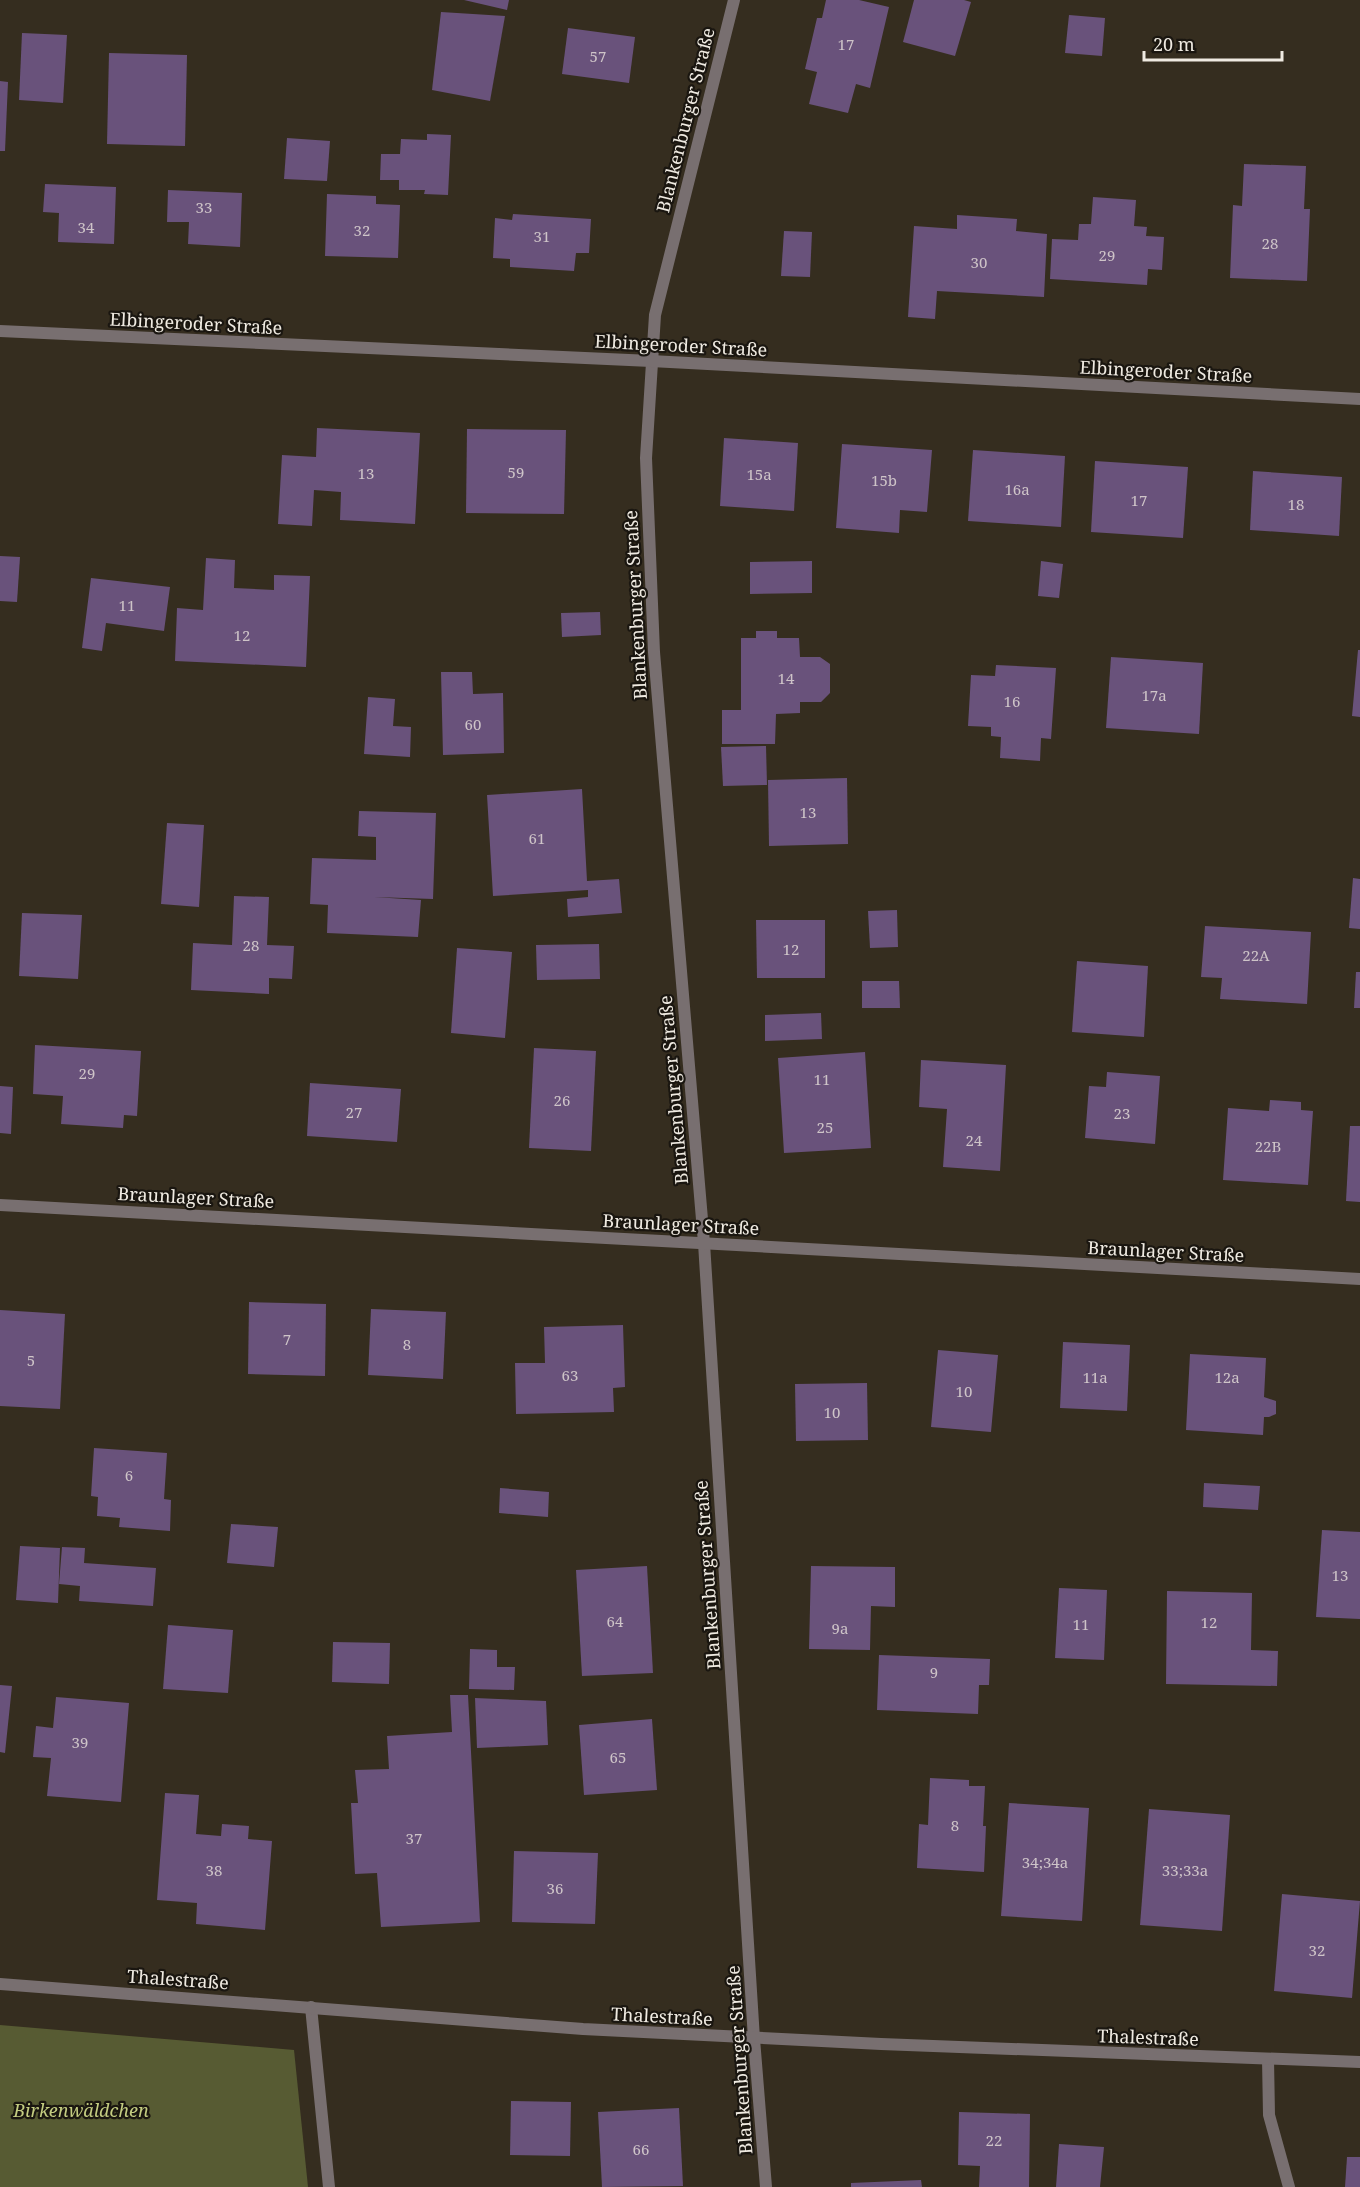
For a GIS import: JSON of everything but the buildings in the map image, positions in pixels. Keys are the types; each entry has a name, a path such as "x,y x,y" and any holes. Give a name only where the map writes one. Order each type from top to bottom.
{"street":[{"name":"Blankenburger Straße","path":"734,0 655,315 646,458 654,652 705,1244 754,2039 766,2187"},
{"name":"Elbingeroder Straße","path":"0,331 1360,399"},
{"name":"Braunlager Straße","path":"0,1204 1360,1280"},
{"name":"Thalestraße","path":"0,1984 583,2030 754,2039 1360,2062"},
{"path":"311,2007 329,2187"},
{"path":"1268,2060 1269,2115 1288,2187"}],"green space":[{"name":"Birkenwäldchen","path":"0,2025 294,2050 308,2187 0,2187"}]}
